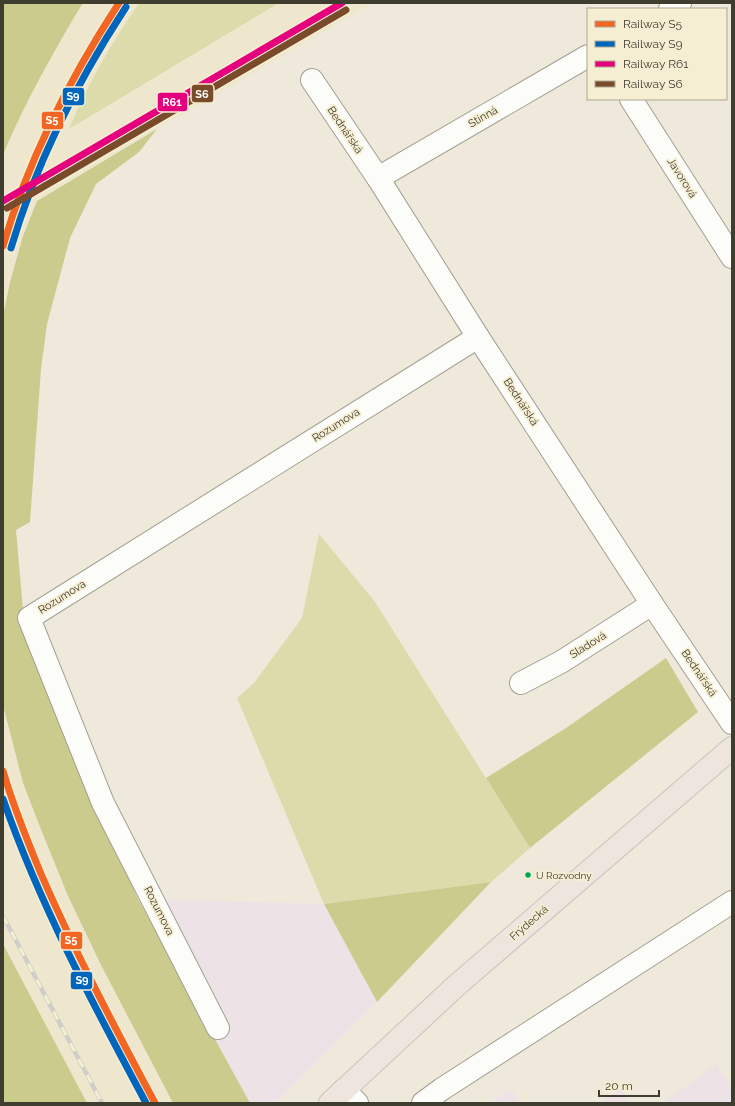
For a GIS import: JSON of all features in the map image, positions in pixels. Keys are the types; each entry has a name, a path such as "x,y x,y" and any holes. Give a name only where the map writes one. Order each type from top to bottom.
{"main road":[{"name":"Frýdecká","path":"344,1099 458,985 732,748"}],"street":[{"name":"Stinná","path":"378,178 587,57"},
{"name":"Bednářská","path":"312,80 378,178 478,337 652,604 732,723"},
{"name":"Javorová","path":"632,100 732,257"},
{"name":"Rozumova","path":"218,1028 104,803 29,618 478,337"},
{"name":"Sladová","path":"521,683 561,662 652,604"},
{"path":"423,1103 442,1089 732,902"}],"shaded area":[{"path":"3,3 83,3 32,92 3,155"},
{"path":"83,3 139,3 115,39 79,104 70,128 279,3 373,3 37,201 23,236 10,282 3,316 3,155 16,125 38,82"},
{"path":"157,129 139,152 96,184 70,238 47,324 41,369 30,522 16,530 25,633 90,795 138,899 250,1103 173,1103 101,965 68,896 23,783 3,705 3,316 10,282 23,236 37,201"},
{"path":"666,658 698,712 530,848 486,778 566,728"},
{"path":"3,705 23,783 68,896 101,965 173,1103 87,1103 3,944"},
{"path":"491,882 377,1002 324,904"},
{"path":"138,899 324,904 377,1002 276,1103 250,1103"},
{"path":"3,944 87,1103 3,1103"},
{"path":"716,1064 732,1087 732,1103 663,1103"},
{"path":"621,1088 630,1103 599,1103"},
{"path":"511,1089 521,1103 488,1103"}],"green space":[{"path":"139,3 279,3 69,129 76,112 101,64"},
{"path":"319,534 375,602 530,848 491,882 324,904 237,698 254,683 302,618"}],"railway":[{"path":"3,916 102,1103"}],"rail line":[{"name":"S5","path":"3,246 25,182 52,120 67,90 119,3"},
{"name":"R61","path":"3,201 342,3"},
{"name":"S9","path":"11,248 21,216 45,154 91,64 126,7"},
{"name":"S6","path":"7,208 346,10"},
{"name":"S5","path":"3,771 20,823 54,903 96,990 155,1103"},
{"name":"S9","path":"3,799 34,877 68,954 146,1103"}],"place":[{"name":"U Rozvodny","path":"528,875"}]}
